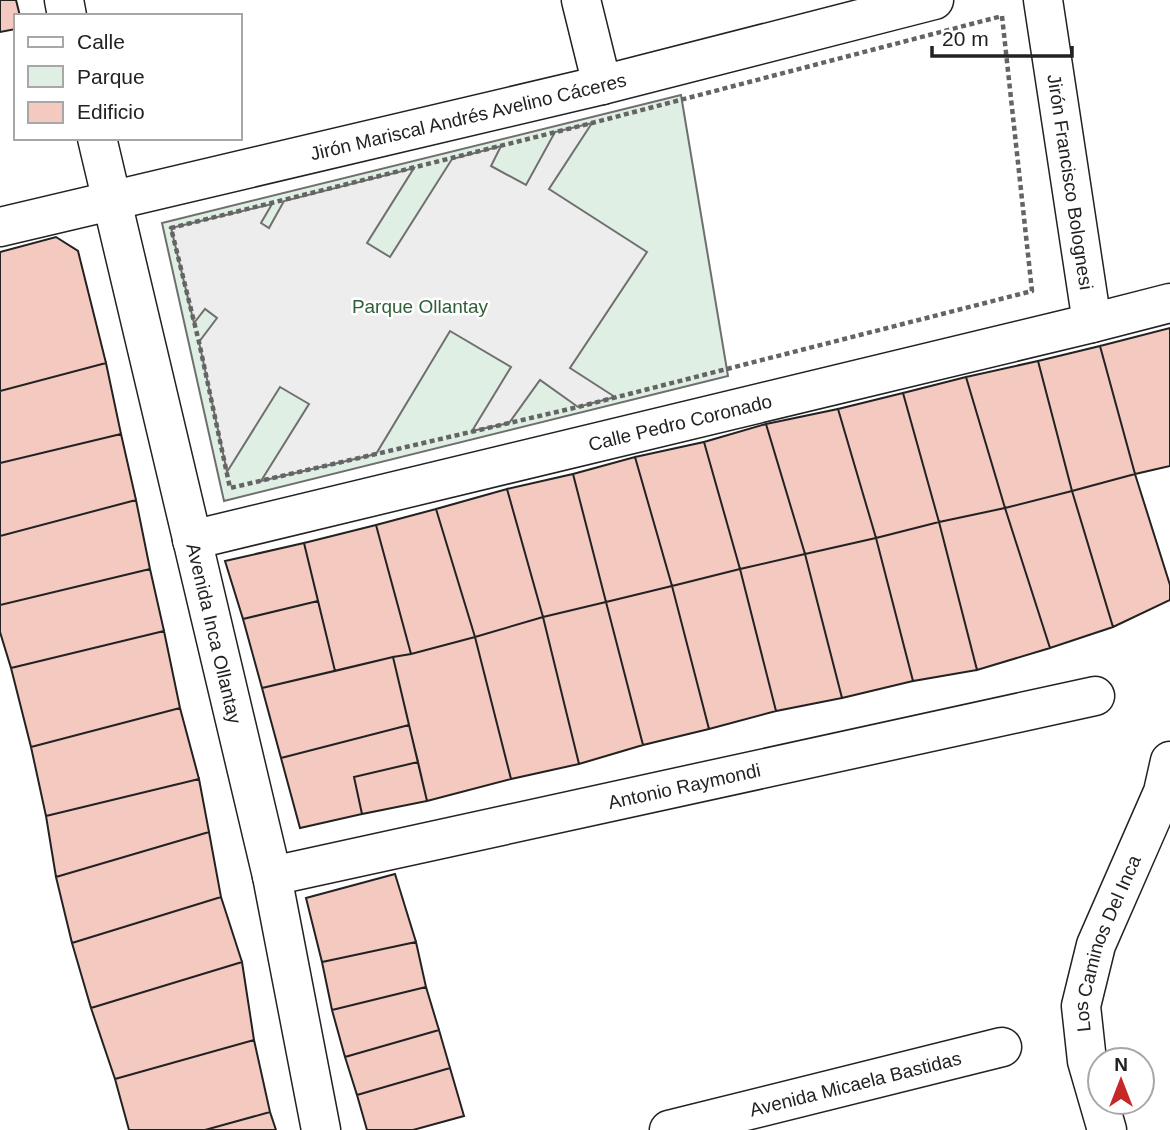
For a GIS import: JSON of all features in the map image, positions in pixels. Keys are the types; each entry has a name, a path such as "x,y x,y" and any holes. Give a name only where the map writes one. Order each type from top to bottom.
{"street":[{"path":"581,0 602,85"},
{"name":"Jirón Mariscal Andrés Avelino Cáceres","path":"0,227 602,85 934,0"},
{"name":"Jirón Francisco Bolognesi","path":"1043,0 1092,323"},
{"name":"Avenida Inca Ollantay","path":"97,140 271,876 321,1130"},
{"name":"Calle Pedro Coronado","path":"192,540 1170,303"},
{"name":"Antonio Raymondi","path":"271,876 1095,696"},
{"name":"Los Caminos Del Inca","path":"1107,1130 1087,1060 1081,1006 1096,946 1163,792 1170,761"},
{"name":"Avenida Micaela Bastidas","path":"668,1130 1002,1047"}],"path":[{"path":"1002,16 1032,291 603,400 230,488 171,228 678,101 1002,16"}],"green space":[{"name":"Parque Ollantay","path":"681,95 728,376 224,501 162,223"}],"shaded area":[{"name":"Parque Ollantay","path":"592,123 549,189 647,252 570,368 615,397 578,407 540,380 509,423 472,431 511,367 450,331 376,454 261,481 309,404 280,387 227,472 199,342 217,318 205,309 194,323 171,228 272,204 261,223 269,228 284,201 414,168 367,243 390,257 452,159 501,146 491,166 526,185 555,132"}],"building":[{"path":"0,0 16,0 20,14 14,14 14,29 0,32"},
{"path":"56,237 78,251 106,363 0,391 0,252"},
{"path":"1170,328 1170,466 1135,474 1100,346"},
{"path":"1100,346 1135,474 1072,491 1038,361"},
{"path":"1038,361 1072,491 1005,508 966,377"},
{"path":"106,363 121,434 0,463 0,391"},
{"path":"966,377 1005,508 939,522 903,393"},
{"path":"903,393 939,522 876,538 838,409"},
{"path":"838,409 876,538 805,554 766,424"},
{"path":"766,424 805,554 740,569 704,442"},
{"path":"121,434 136,500 0,536 0,463"},
{"path":"704,442 740,569 672,586 635,457"},
{"path":"635,457 672,586 606,602 573,474"},
{"path":"573,474 606,602 543,617 507,489"},
{"path":"1135,474 1170,585 1170,600 1113,627 1072,491"},
{"path":"507,489 543,617 475,637 436,509"},
{"path":"1072,491 1113,627 1050,648 1005,508"},
{"path":"136,500 150,569 0,605 0,536"},
{"path":"1005,508 1050,648 977,670 939,522"},
{"path":"436,509 475,637 411,654 376,525"},
{"path":"939,522 977,670 913,681 876,538"},
{"path":"376,525 411,654 335,671 304,543"},
{"path":"876,538 913,681 842,698 805,554"},
{"path":"304,543 318,601 243,619 225,561"},
{"path":"805,554 842,698 776,711 740,569"},
{"path":"150,569 164,631 11,668 0,632 0,605"},
{"path":"740,569 776,711 709,729 672,586"},
{"path":"672,586 709,729 643,745 606,602"},
{"path":"318,601 335,671 262,688 243,619"},
{"path":"606,602 643,745 579,764 543,617"},
{"path":"543,617 579,764 511,779 475,637"},
{"path":"164,631 180,708 31,747 11,668"},
{"path":"475,637 511,779 427,801 393,657"},
{"path":"393,657 409,725 281,758 262,688"},
{"path":"180,708 199,779 46,816 31,747"},
{"path":"409,725 418,762 354,777 362,814 300,828 281,758"},
{"path":"418,762 427,801 362,814 354,777"},
{"path":"199,779 209,832 56,877 46,816"},
{"path":"209,832 221,897 72,943 56,877"},
{"path":"395,874 416,942 322,962 306,898"},
{"path":"221,897 242,962 91,1008 72,943"},
{"path":"416,942 426,987 332,1010 322,962"},
{"path":"242,962 254,1040 115,1079 91,1008"},
{"path":"426,987 439,1030 345,1057 332,1010"},
{"path":"439,1030 450,1068 357,1095 345,1057"},
{"path":"254,1040 270,1112 205,1130 129,1130 115,1079"},
{"path":"450,1068 464,1116 413,1130 367,1130 357,1095"},
{"path":"270,1112 276,1130 205,1130"}]}
